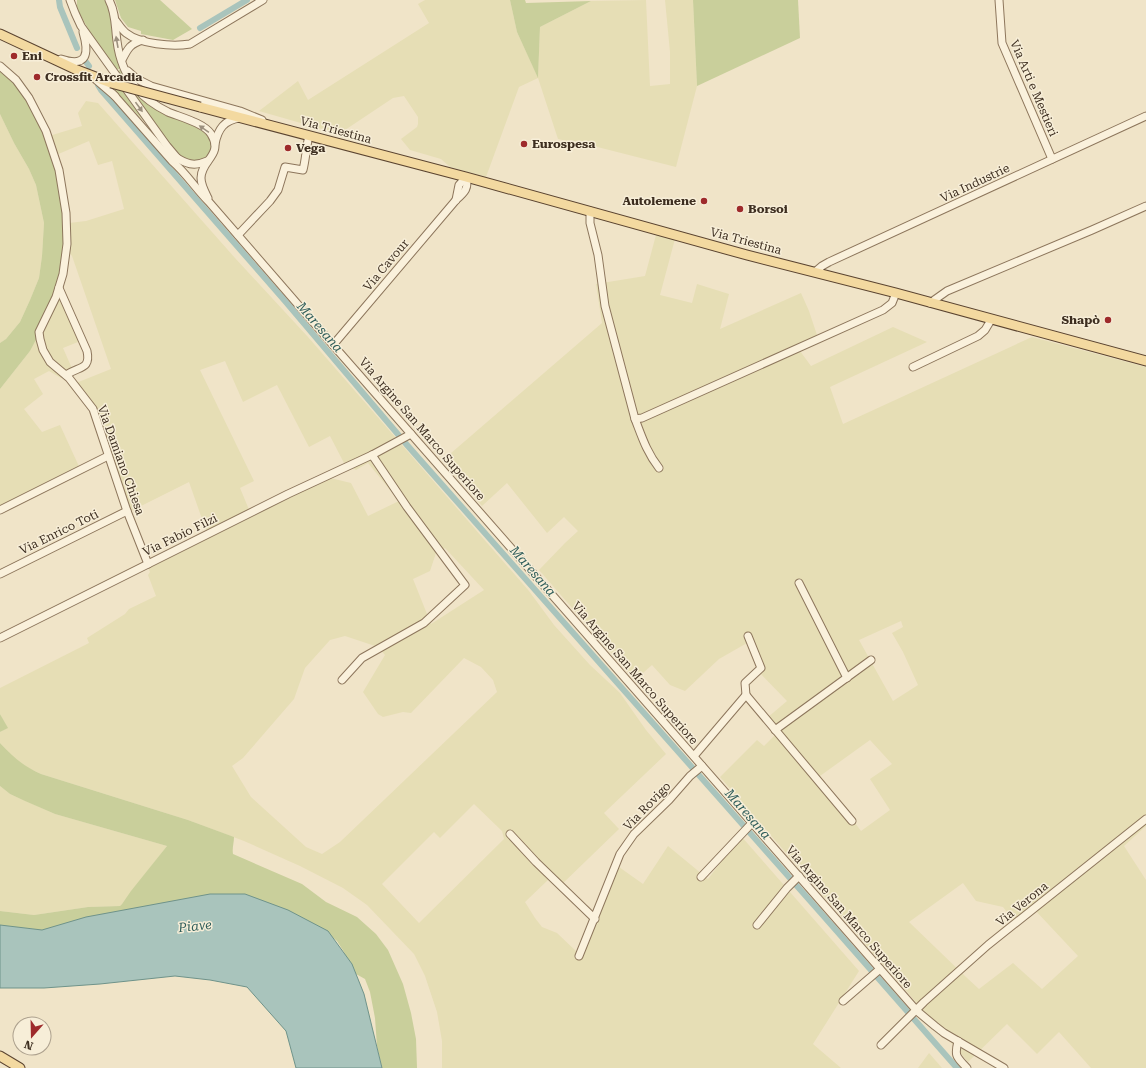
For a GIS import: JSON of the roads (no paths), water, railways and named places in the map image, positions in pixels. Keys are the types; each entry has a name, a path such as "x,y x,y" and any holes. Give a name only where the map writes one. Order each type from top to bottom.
{"main road":[{"name":"Via Triestina","path":"0,34 77,70 111,83 466,177 1146,361"},
{"path":"0,1056 20,1068"}],"street":[{"path":"110,0 115,19 117,43 122,60 129,76 137,88 145,97 158,107 205,128 211,134 215,146"},
{"path":"115,19 124,32 134,37 161,44 179,46 190,44 263,0"},
{"name":"Via Arti e Mestieri","path":"999,0 1002,43 1052,159"},
{"path":"44,54 74,62 82,60 85,57 86,44 81,26 71,2"},
{"path":"81,26 202,195 210,202"},
{"path":"122,60 127,50 132,45 144,40"},
{"name":"Via Damiano Chiesa","path":"0,66 16,80 30,98 46,131 59,170 66,213 67,244 62,274 56,297 40,332 43,350 50,362 66,375 93,409 127,511 148,564"},
{"path":"125,68 137,79 151,86 240,111 284,129"},
{"path":"91,76 126,105 165,149 175,158 196,165 207,161"},
{"path":"113,94 172,161 175,158"},
{"name":"Via Industrie","path":"815,272 830,262 1146,116"},
{"path":"210,202 202,184 202,172 207,161 214,153 217,138 223,125 230,120 240,118"},
{"path":"238,235 270,201 278,190 285,167 303,170 309,136"},
{"name":"Via Cavour","path":"333,345 456,200 459,185 466,177"},
{"name":"Via Argine San Marco Superiore","path":"210,202 410,434 694,756 701,767 916,1012 958,1041 1004,1068"},
{"path":"930,303 947,291 1146,206"},
{"path":"590,211 590,223 595,239 605,306 635,419 651,459 659,468"},
{"path":"59,288 88,351 89,358 88,363 66,375"},
{"path":"635,419 642,418 884,310 892,303 896,293"},
{"path":"913,366 978,336 985,330 991,320"},
{"name":"Via Fabio Filzi","path":"0,638 306,486 372,455 410,434"},
{"path":"342,680 362,658 424,623 465,585 407,507 372,455"},
{"path":"0,510 108,456"},
{"name":"Via Enrico Toti","path":"0,574 127,511"},
{"path":"799,583 847,678"},
{"path":"748,636 761,668 745,683 746,695 852,822"},
{"path":"775,730 871,660"},
{"path":"694,756 746,695"},
{"name":"Via Rovigo","path":"579,956 620,854 634,834 669,800 690,776 701,767"},
{"name":"Via Verona","path":"881,1045 916,1012 924,1002 988,945 1146,819"},
{"path":"701,877 751,824"},
{"path":"510,834 536,862 595,918"},
{"path":"757,925 787,888 798,878"},
{"path":"843,1001 867,982 879,970"},
{"path":"958,1041 956,1056 967,1068"}],"water":[{"name":"Piave","path":"210,894 245,894 288,910 328,931 352,964 364,994 382,1068 296,1068 286,1031 247,987 210,980 175,976 44,988 0,988 0,925 42,930 86,917"}],"waterway":[{"name":"Maresana","path":"59,0 60,7 77,48"},
{"path":"200,28 247,0"},
{"name":"Maresana","path":"86,62 89,66"},
{"name":"Maresana","path":"98,85 285,301 407,445 957,1068"}],"place":[{"name":"Eni","path":"14,56"},
{"name":"Crossfit Arcadia","path":"37,77"},
{"name":"Eurospesa","path":"524,144"},
{"name":"Vega","path":"288,148"},
{"name":"Autolemene","path":"704,201"},
{"name":"Borsoi","path":"740,209"},
{"name":"Shapò","path":"1108,320"}]}
